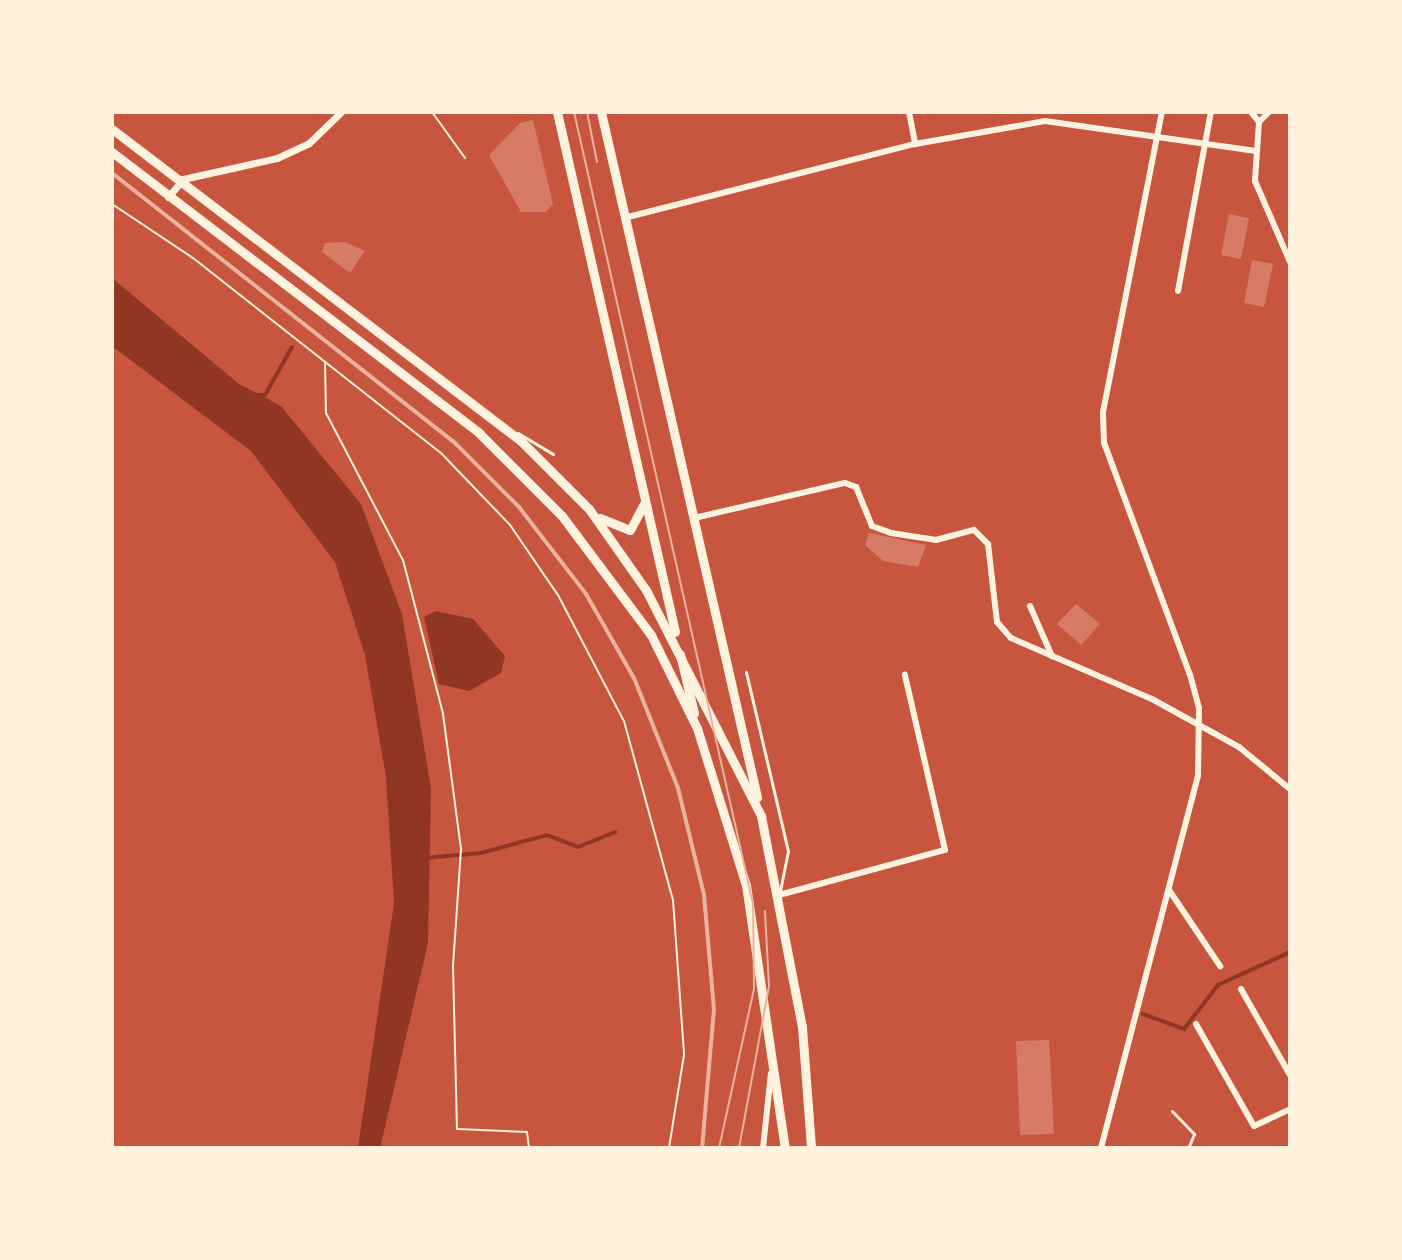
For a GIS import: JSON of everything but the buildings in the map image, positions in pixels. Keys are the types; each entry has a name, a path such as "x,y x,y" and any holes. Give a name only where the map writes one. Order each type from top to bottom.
{"main road":[{"path":"557,112 697,728 746,885 774,1042 785,1148"},
{"path":"601,112 779,895 802,1027 811,1148"},
{"path":"112,129 183,179 494,419 609,526 630,530 641,520 644,492"},
{"path":"112,152 514,464 651,635 697,728"},
{"path":"589,509 676,639 761,816"}],"street":[{"path":"168,197 183,179 277,158 309,143 341,112"},
{"path":"909,112 915,144"},
{"path":"1101,1148 1191,816 1200,726 1190,675 1104,443 1105,397 1162,112"},
{"path":"1178,291 1211,112"},
{"path":"1251,112 1259,122"},
{"path":"1269,112 1259,122 1256,151 1266,217 1290,262"},
{"path":"624,218 915,144 1045,121 1159,134 1256,151"},
{"path":"694,518 845,483 856,487 872,526 891,533 936,540 974,530 988,544 997,622 1011,638 1200,726 1290,789"},
{"path":"1030,606 1052,656"},
{"path":"779,895 945,850 905,675"},
{"path":"1169,890 1220,966"},
{"path":"1241,989 1290,1075"},
{"path":"1196,1024 1254,1126 1290,1109"},
{"path":"763,1148 774,1042"}],"lane":[{"path":"494,419 553,454"},
{"path":"746,672 788,851 779,895"},
{"path":"1172,1111 1194,1134 1188,1148"}],"path":[{"path":"432,112 465,158"},
{"path":"112,204 145,223 441,453 510,525 590,650 624,721 654,818 685,997 684,1055 669,1148"},
{"path":"325,361 326,413 403,560 443,714 461,849 453,966 457,1129 527,1132 529,1148"}],"shaded area":[{"path":"112,278 239,384 281,406 361,504 402,614 431,788 428,943 380,1148 358,1148 394,903 386,777 365,655 335,562 251,451 112,346"},
{"path":"436,611 473,619 505,656 501,673 469,691 439,684 424,617"}],"waterway":[{"path":"255,395 265,395 292,347"},
{"path":"425,858 481,853 547,835 578,847 615,832"},
{"path":"1143,1014 1184,1029 1218,985 1290,952"}],"tram line":[{"path":"574,112 753,904 754,989 719,1148"},
{"path":"587,112 597,162"},
{"path":"739,1148 769,986 765,911"}],"railway":[{"path":"112,173 453,441 519,507 586,594 634,678 678,788 704,895 714,1009 702,1148"}]}
